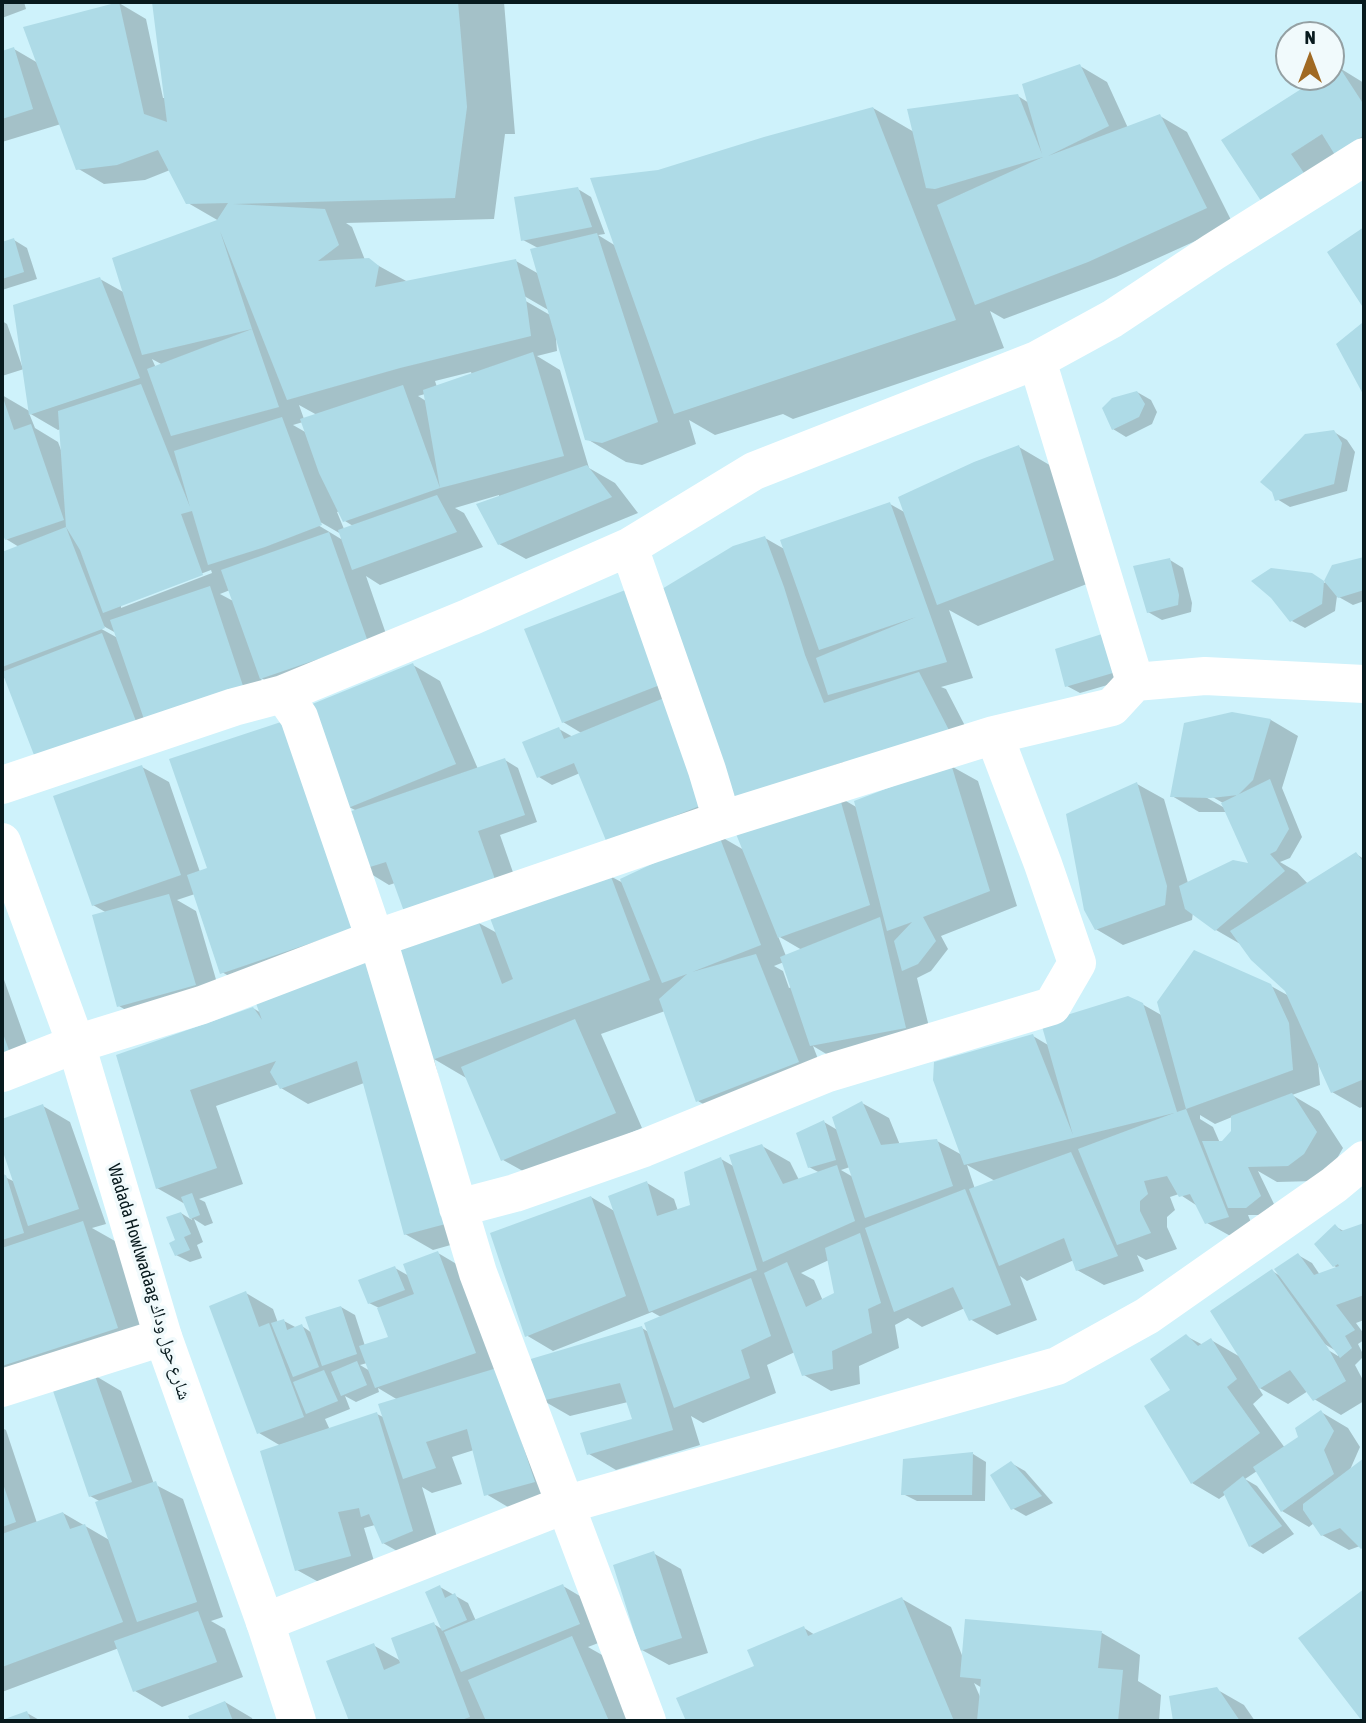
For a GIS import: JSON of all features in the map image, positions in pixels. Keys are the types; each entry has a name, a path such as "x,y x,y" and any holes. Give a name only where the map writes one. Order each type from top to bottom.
{"street":[{"path":"2,785 283,694 470,617 629,547 754,471 1037,360 1112,319 1364,157"},
{"path":"1037,360 1135,682"},
{"path":"629,547 707,769 722,820"},
{"path":"2,1073 76,1044 202,1005 374,939 722,820 994,735 1112,708 1135,682 1205,676 1364,684"},
{"path":"283,694 299,717 374,939 382,953 478,1273 647,1721"},
{"path":"458,1208 516,1193 644,1148 828,1073 1052,1006 1077,963 994,735"},
{"name":"Wadada Howlwadaag شارع حول وداك","path":"2,842 76,1044 163,1337 265,1622 297,1721"},
{"path":"265,1622 564,1505 1057,1366 1147,1316 1334,1185 1364,1160"},
{"path":"2,1388 163,1337"}],"building":[{"path":"119,2 144,114 167,122 152,2 458,2 467,107 455,198 233,204 325,209 339,245 318,261 369,258 379,266 375,287 516,259 526,299 531,336 400,368 287,400 220,231 252,329 142,355 112,258 217,220 228,203 186,204 158,150 117,165 76,170 23,27"},
{"path":"14,47 33,109 2,119 2,51"},
{"path":"1080,64 1109,126 1048,156 1160,114 1207,208 1088,262 975,305 937,205 1043,157 935,189 926,188 907,109 1018,94 1042,154 1022,84"},
{"path":"1345,76 1364,105 1364,135 1335,155 1322,134 1291,154 1308,179 1265,207 1221,140 1298,91 1345,91"},
{"path":"873,107 956,320 674,414 590,178 658,170"},
{"path":"578,187 592,227 521,241 514,197"},
{"path":"1364,227 1364,309 1327,252"},
{"path":"597,233 658,422 602,443 585,440 530,249"},
{"path":"14,238 24,272 2,279 2,242"},
{"path":"100,277 140,378 29,415 13,305"},
{"path":"1362,323 1364,326 1364,396 1336,344"},
{"path":"252,329 279,407 171,436 147,369"},
{"path":"533,352 564,456 440,488 423,390"},
{"path":"141,384 190,507 174,451 282,417 322,525 208,565 192,511 181,514 203,575 103,613 80,550 66,527 58,411"},
{"path":"403,385 440,488 343,522 319,473 300,419"},
{"path":"1137,391 1145,404 1139,417 1112,430 1102,408 1112,398"},
{"path":"2,395 14,430 31,424 64,520 5,540 2,532"},
{"path":"1334,430 1342,443 1334,484 1275,501 1272,492 1260,482 1305,434"},
{"path":"1019,445 1054,560 937,605 898,497 974,462"},
{"path":"587,465 612,497 498,545 476,504"},
{"path":"437,495 457,532 352,570 338,530"},
{"path":"890,502 947,662 828,695 816,658 916,617 819,650 780,540"},
{"path":"66,527 105,628 2,667 2,552"},
{"path":"329,532 368,642 260,679 221,570"},
{"path":"765,536 824,703 919,672 952,736 846,771 843,762 730,801 657,592 733,546"},
{"path":"1364,557 1364,590 1338,598 1324,581 1332,565"},
{"path":"1170,558 1179,595 1178,605 1147,613 1133,566"},
{"path":"1271,568 1312,573 1324,581 1322,604 1290,622 1271,598 1251,581"},
{"path":"210,586 245,692 146,725 110,620"},
{"path":"628,589 665,683 562,723 524,629"},
{"path":"102,633 139,729 39,768 2,672"},
{"path":"1102,634 1123,670 1065,687 1055,649"},
{"path":"413,663 456,764 348,808 305,707"},
{"path":"669,696 712,801 607,843 574,763 537,778 522,742 559,727 564,739"},
{"path":"1232,712 1271,719 1253,780 1238,795 1211,798 1170,797 1184,723"},
{"path":"287,720 358,927 220,974 187,875 207,868 169,759"},
{"path":"505,758 525,815 478,831 497,885 406,917 386,862 360,870 340,815"},
{"path":"951,764 990,891 923,917 936,941 918,964 902,971 894,941 912,922 887,931 854,801"},
{"path":"142,765 181,875 92,906 53,796"},
{"path":"1270,779 1289,829 1276,851 1270,854 1285,871 1215,931 1185,909 1179,886 1233,860 1248,863 1221,803"},
{"path":"1137,782 1167,886 1165,905 1095,930 1084,910 1066,814"},
{"path":"839,795 870,905 778,938 732,824"},
{"path":"718,833 761,945 692,972 756,954 799,1062 696,1102 659,999 687,974 662,983 620,879"},
{"path":"1356,852 1364,863 1364,1079 1331,1093 1285,991 1251,960 1230,931"},
{"path":"610,874 650,980 432,1060 392,952 478,920 502,984 513,979 490,918"},
{"path":"169,894 196,985 117,1007 92,915"},
{"path":"880,917 906,1028 810,1046 780,957"},
{"path":"1194,950 1271,984 1289,1023 1293,1070 1186,1109 1157,1002"},
{"path":"375,954 453,1222 404,1235 357,1061 280,1089 270,1072 276,1061 190,1090 217,1168 156,1189 116,1055 253,1007 262,1020 253,995"},
{"path":"1128,996 1143,1003 1177,1112 1186,1109 1229,1217 1205,1224 1190,1194 1179,1197 1167,1176 1144,1181 1148,1194 1140,1201 1140,1211 1151,1233 1117,1245 1078,1149 1174,1113 964,1165 933,1080 934,1062 1033,1034 1073,1135 1041,1023"},
{"path":"575,1019 616,1113 501,1161 461,1067"},
{"path":"2,1031 11,1056 2,1060"},
{"path":"1292,1093 1317,1132 1304,1154 1288,1166 1248,1167 1261,1196 1246,1208 1228,1208 1202,1141 1222,1141 1231,1131 1231,1116"},
{"path":"862,1101 881,1145 937,1139 953,1186 865,1218 832,1117"},
{"path":"43,1104 79,1209 28,1226 2,1149 2,1119"},
{"path":"824,1120 836,1160 808,1168 796,1133"},
{"path":"762,1144 783,1184 837,1165 855,1221 763,1262 729,1155"},
{"path":"1071,1152 1118,1256 1076,1271 1064,1238 999,1266 969,1189"},
{"path":"721,1157 757,1270 649,1312 608,1196 647,1181 657,1216 690,1205 684,1172"},
{"path":"6,1175 24,1233 2,1240 2,1176"},
{"path":"965,1189 1011,1305 969,1321 953,1287 894,1312 865,1228"},
{"path":"192,1193 200,1215 190,1219 181,1197"},
{"path":"591,1196 626,1296 525,1337 490,1233"},
{"path":"181,1212 191,1234 184,1237 190,1250 175,1256 169,1243 175,1240 166,1217"},
{"path":"83,1221 118,1328 2,1366 2,1248"},
{"path":"1364,1223 1364,1295 1336,1305 1355,1330 1345,1336 1352,1348 1340,1358 1274,1269 1298,1253 1314,1275 1339,1266 1338,1264 1333,1267 1314,1244 1335,1224 1341,1231"},
{"path":"860,1233 881,1303 868,1309 872,1333 832,1351 833,1369 802,1376 764,1273 787,1262 806,1307 834,1293 825,1248"},
{"path":"438,1251 476,1353 375,1388 359,1346 388,1337 377,1308 414,1294 403,1264"},
{"path":"395,1266 405,1290 368,1304 358,1280"},
{"path":"1272,1269 1328,1348 1346,1381 1313,1401 1290,1370 1259,1389 1210,1311"},
{"path":"751,1278 771,1336 741,1350 750,1378 674,1408 644,1323"},
{"path":"246,1291 259,1327 269,1323 304,1417 257,1434 209,1306"},
{"path":"341,1306 357,1354 322,1366 305,1317"},
{"path":"284,1319 287,1330 302,1324 319,1367 293,1377 271,1323"},
{"path":"642,1326 673,1430 587,1455 580,1433 632,1419 620,1383 541,1401 524,1361"},
{"path":"1186,1334 1198,1346 1211,1338 1237,1379 1227,1387 1260,1433 1191,1484 1144,1406 1170,1390 1150,1359"},
{"path":"357,1361 367,1385 341,1396 331,1372"},
{"path":"497,1368 535,1482 484,1496 467,1429 426,1442 436,1468 403,1479 378,1404"},
{"path":"324,1370 338,1401 306,1414 293,1382"},
{"path":"94,1373 132,1482 89,1497 52,1388"},
{"path":"1321,1410 1334,1431 1324,1450 1334,1474 1281,1512 1253,1467 1298,1437 1295,1428"},
{"path":"377,1412 413,1531 382,1544 369,1514 361,1517 359,1508 338,1512 351,1556 295,1571 260,1451"},
{"path":"973,1452 972,1495 901,1495 903,1459"},
{"path":"1364,1458 1364,1547 1361,1549 1340,1528 1321,1536 1303,1510 1303,1504"},
{"path":"1011,1461 1042,1496 1011,1510 990,1475"},
{"path":"1243,1476 1282,1526 1249,1547 1223,1492"},
{"path":"2,1481 16,1522 2,1527"},
{"path":"156,1481 197,1602 137,1622 95,1502"},
{"path":"63,1512 70,1529 85,1524 123,1622 2,1667 2,1534"},
{"path":"654,1551 682,1638 640,1651 613,1565"},
{"path":"563,1584 580,1624 461,1672 444,1632"},
{"path":"440,1585 445,1598 455,1593 467,1620 442,1631 425,1592"},
{"path":"1364,1589 1364,1721 1362,1721 1298,1638"},
{"path":"902,1597 954,1721 686,1721 676,1698 754,1666 747,1650 804,1626 808,1636"},
{"path":"198,1611 217,1662 133,1692 114,1641"},
{"path":"965,1619 1102,1631 1098,1668 1123,1670 1118,1721 977,1721 981,1679 960,1677"},
{"path":"434,1622 470,1717 458,1721 349,1721 326,1661 374,1643 384,1670 400,1663 391,1638"},
{"path":"572,1636 609,1721 486,1721 468,1680"},
{"path":"1217,1687 1240,1721 1173,1721 1169,1696"},
{"path":"225,1701 233,1721 190,1721 188,1716"},
{"path":"27,1711 31,1721 2,1721 2,1720"}]}
